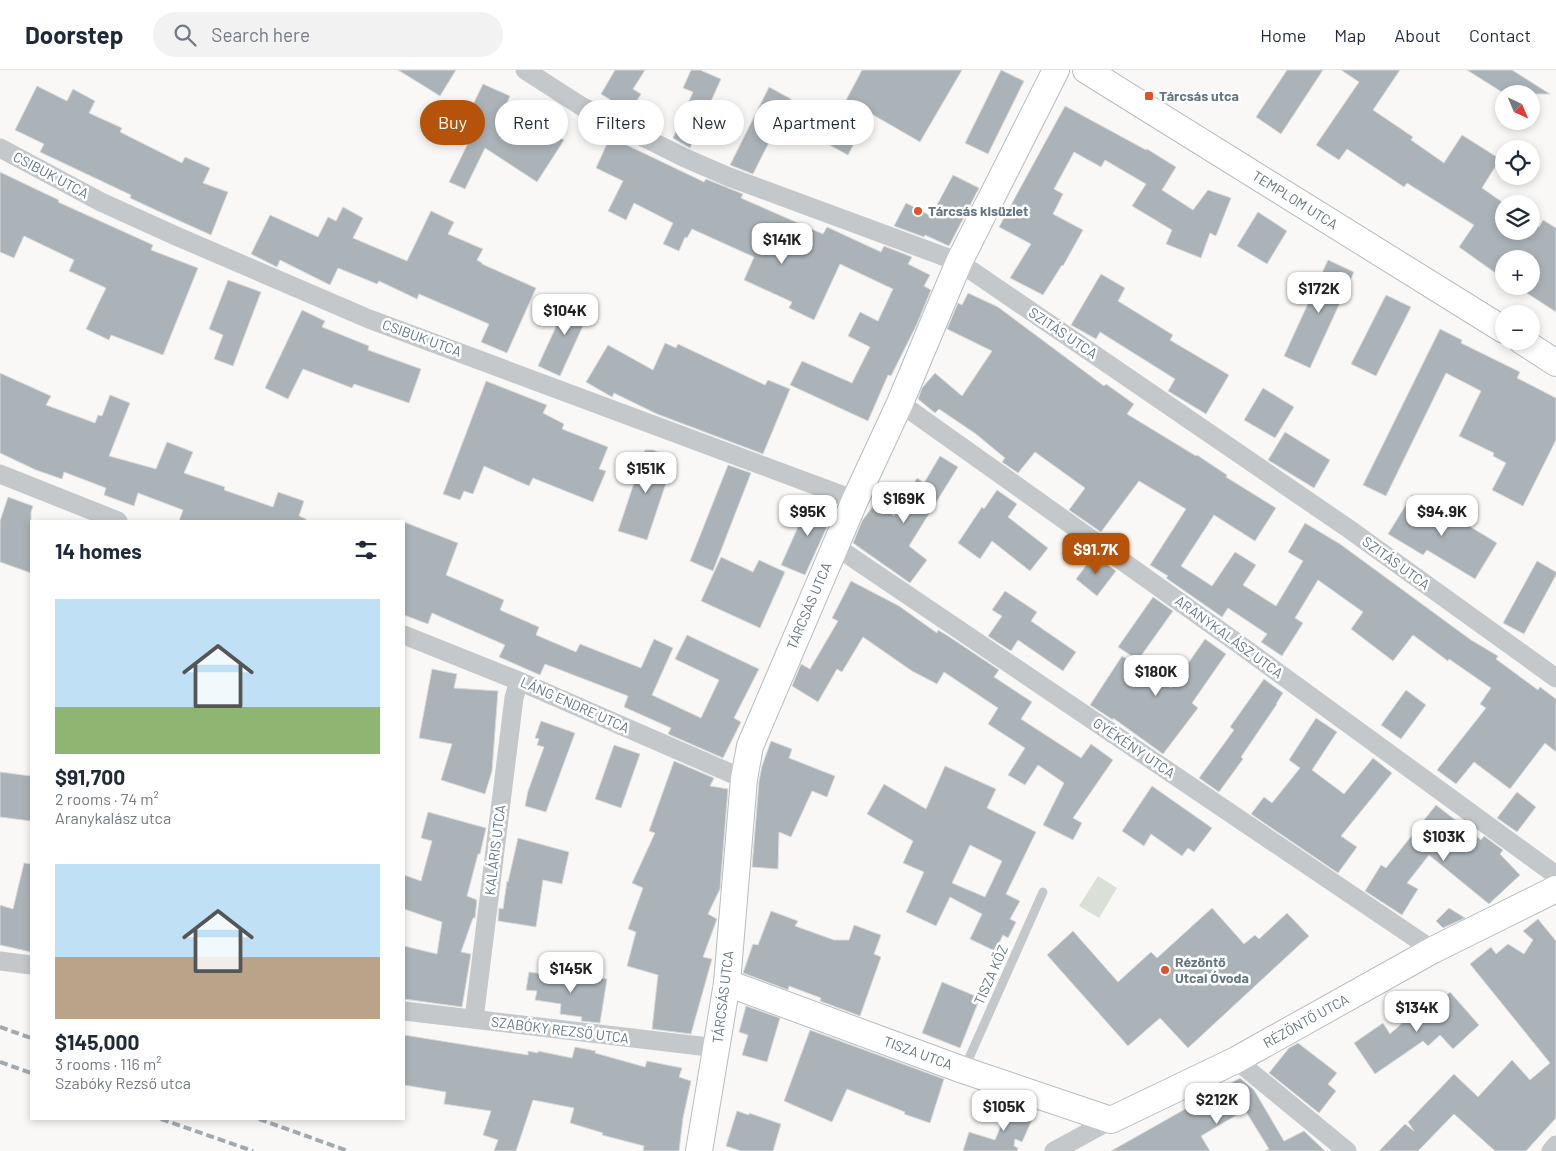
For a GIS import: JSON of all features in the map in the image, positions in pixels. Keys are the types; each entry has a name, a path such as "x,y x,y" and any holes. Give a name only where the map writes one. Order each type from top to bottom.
{"main road":[{"name":"TÁRCSÁS UTCA","path":"698,1151 727,982 744,779 750,746 855,500 900,403 959,262 1056,70"},
{"name":"TEMPLOM UTCA","path":"1086,70 1495,324"},
{"path":"1537,350 1556,362"},
{"name":"RÉZÖNTŐ UTCA","path":"1111,1120 1236,1060 1433,950 1556,889"},
{"name":"TISZA UTCA","path":"727,982 964,1070 1111,1120"}],"street":[{"name":"SZITÁS UTCA","path":"525,70 581,106 685,158 729,177 959,262 1349,528 1556,678"},
{"name":"CSIBUK UTCA","path":"0,148 109,206 351,311 855,500"},
{"name":"ARANYKALÁSZ UTCA","path":"900,403 1236,642 1556,875"},
{"path":"0,474 115,520"},
{"name":"GYÉKÉNY UTCA","path":"835,546 1433,950"},
{"name":"LÁNG ENDRE UTCA","path":"405,635 519,681 744,779"},
{"name":"KALÁRIS UTCA","path":"474,1019 514,698 519,681"},
{"path":"0,961 30,965"},
{"name":"SZABÓKY REZSŐ UTCA","path":"405,1011 717,1048"},
{"path":"1236,1060 1347,1151"},
{"name":"RÉZÖNTŐ UTCA","path":"1054,1151 1111,1120"},
{"path":"1551,1151 1556,1145"}],"lane":[{"name":"TISZA KÖZ","path":"964,1070 1043,892"}],"shaded area":[{"path":"1098,876 1117,888 1099,918 1079,906"}],"building":[{"path":"398,70 456,70 440,96"},
{"path":"615,70 645,70 633,89 641,94 637,100 611,100 601,94"},
{"path":"691,70 700,70 721,79 712,100 690,100 693,92 683,88"},
{"path":"862,70 962,70 920,142 874,115 874,100 846,100"},
{"path":"1001,70 1024,81 988,154 965,143"},
{"path":"1287,70 1323,70 1281,134 1256,117"},
{"path":"1341,70 1400,70 1373,110 1413,137 1411,140 1444,163 1462,135 1495,156 1495,167 1482,188 1495,197 1495,240 1540,240 1540,225 1543,220 1556,228 1556,312 1530,295 1540,295 1540,250 1495,250 1495,273 1459,247 1474,225 1407,183 1404,187 1347,149 1339,160 1316,145 1359,82"},
{"path":"1467,70 1512,70 1536,85 1495,85 1495,88"},
{"path":"483,84 510,96 508,100 495,100 495,145 561,145 537,182 485,148 465,189 449,182 467,145 485,145 485,100 475,100"},
{"path":"37,86 67,101 73,89 95,101 89,113 122,128 120,132 182,163 185,157 210,168 203,183 228,192 211,235 130,198 131,195 40,152 44,144 15,130"},
{"path":"769,87 791,99 790,100 762,100"},
{"path":"1540,88 1550,94 1540,94"},
{"path":"1065,106 1147,149 1176,167 1162,190 1193,210 1208,190 1231,198 1216,236 1210,233 1201,258 1166,244 1172,230 1132,206 1146,184 1105,160 1101,167 1074,152 1054,189 1063,194 1053,214 1083,230 1063,266 1043,295 1010,278 1031,244 999,227"},
{"path":"754,117 754,145 768,145 753,174 730,165 740,145 744,145 744,137"},
{"path":"606,145 627,145 704,182 706,179 743,194 741,198 823,234 827,227 881,252 884,246 912,257 908,264 930,275 924,286 931,290 917,324 891,376 888,375 868,421 790,385 802,361 852,383 870,347 848,336 860,312 878,321 893,289 840,264 814,320 789,308 792,302 744,280 754,257 692,229 687,238 685,237 679,251 663,244 673,223 634,203 626,220 608,211 623,181 596,168"},
{"path":"830,145 853,145 848,155"},
{"path":"0,172 59,200 58,202 153,245 151,250 198,268 163,355 111,335 109,340 86,329 106,288 69,271 74,260 24,236 14,258 0,252"},
{"path":"953,175 979,188 949,246 925,235 924,237 894,226 906,203 931,216"},
{"path":"343,207 363,218 353,238 407,261 431,211 454,222 448,234 483,249 477,260 482,264 536,288 507,353 481,342 489,324 419,294 417,299 379,281 377,284 338,268 330,285 280,260 277,267 251,254 270,215 318,237 328,217 336,221"},
{"path":"1258,212 1287,231 1267,264 1237,246"},
{"path":"1328,260 1354,272 1310,368 1284,356"},
{"path":"1101,274 1125,288 1118,301 1173,335 1170,340 1229,375 1206,414 1168,391 1175,379 1100,332 1096,339 1071,325"},
{"path":"228,280 261,292 233,366 214,359 223,335 209,329"},
{"path":"968,293 998,307 1104,386 1106,384 1134,404 1127,414 1197,455 1227,475 1226,477 1276,508 1255,541 1214,515 1181,566 1212,586 1235,552 1256,565 1243,585 1276,606 1303,561 1288,552 1305,523 1340,544 1471,640 1498,656 1496,659 1538,690 1540,687 1556,699 1556,752 1545,743 1510,789 1474,762 1456,784 1437,770 1486,708 1480,704 1491,688 1449,659 1448,661 1413,635 1393,661 1351,629 1363,612 1318,580 1295,618 1303,623 1282,656 1261,642 1267,634 1228,608 1222,617 1166,578 1168,576 1150,565 1186,509 1139,481 1101,532 1069,510 1085,488 1035,452 1018,473 1002,462 1005,458 976,434 939,409 935,413 918,399 922,388 935,373 962,396 992,351 947,329 958,303 962,305"},
{"path":"1386,295 1411,307 1376,376 1351,364"},
{"path":"570,296 592,306 560,376 538,366"},
{"path":"302,310 325,321 322,327 369,346 368,350 421,369 409,403 354,384 352,388 303,369 288,399 265,388"},
{"path":"1440,329 1462,340 1461,343 1520,372 1517,378 1556,398 1556,440 1523,506 1492,490 1506,463 1493,456 1494,453 1459,436 1481,391 1446,373 1386,496 1363,485"},
{"path":"665,343 676,348 678,344 765,385 768,380 790,389 763,454 657,414 614,393 612,397 586,382 608,345 653,370"},
{"path":"0,373 51,396 46,405 95,423 98,415 102,416 110,395 130,403 109,456 156,469 167,442 193,452 184,473 225,487 224,490 273,507 278,492 304,501 299,516 306,520 179,520 183,510 138,493 134,506 104,495 106,488 64,472 62,479 36,470 0,453"},
{"path":"486,381 547,405 543,413 564,424 562,429 608,447 599,469 606,471 593,502 533,478 529,486 484,466 473,494 464,491 460,500 443,494"},
{"path":"1263,388 1294,407 1275,438 1244,420"},
{"path":"1285,432 1330,460 1314,488 1268,460"},
{"path":"645,450 653,450 674,459 647,540 618,531"},
{"path":"940,456 958,467 909,546 927,560 910,583 853,543 862,521 876,502 894,516 917,478 924,483"},
{"path":"728,465 751,473 713,571 690,561"},
{"path":"997,490 1017,504 1008,517 1048,548 1030,571 992,541 980,559 958,543 982,507 984,509"},
{"path":"1412,495 1497,543 1475,579 1427,550 1423,555 1388,534"},
{"path":"8,497 33,506 30,520 30,573 0,562 0,521"},
{"path":"811,498 835,509 805,575 781,565"},
{"path":"405,522 458,543 446,575 504,600 500,610 539,627 536,635 576,652 580,644 641,668 654,639 673,648 652,695 701,718 719,680 675,659 687,635 759,669 734,718 741,722 723,758 668,734 671,728 624,707 628,696 545,664 540,675 499,657 505,645 432,613 428,624 405,615"},
{"path":"1094,555 1116,571 1097,596 1076,579"},
{"path":"721,557 753,572 759,560 785,572 760,628 701,601"},
{"path":"1537,561 1556,572 1556,575 1524,634 1503,623"},
{"path":"851,581 899,606 937,633 938,630 999,670 994,677 1032,702 1021,719 1081,758 1091,744 1113,760 1073,818 1082,823 1073,840 1043,825 1064,783 1038,765 1025,785 1008,775 1025,748 988,724 998,708 944,672 937,684 912,671 863,637 842,672 837,669 818,702 792,686 801,664 810,669 838,621 832,618"},
{"path":"1005,591 1037,612 1031,621 1076,652 1063,671 1018,640 1011,651 988,636 1002,616 992,610"},
{"path":"1153,597 1173,611 1138,660 1118,647"},
{"path":"1205,639 1226,654 1192,703 1198,708 1163,754 1113,718 1113,720 1090,705 1122,656 1171,688"},
{"path":"432,669 457,674 454,688 498,691 492,771 485,794 441,780 452,744 419,738"},
{"path":"1264,679 1283,693 1241,757 1243,759 1219,792 1199,778 1234,730 1230,727"},
{"path":"1406,690 1426,705 1401,739 1381,725"},
{"path":"1316,718 1337,732 1312,770 1344,794 1373,758 1392,773 1341,836 1357,847 1338,873 1251,814 1264,797 1272,803 1300,768 1289,760"},
{"path":"541,721 575,733 546,812 525,806 528,791 544,747 537,745 539,739 535,738"},
{"path":"771,741 792,749 789,758 835,776 827,797 812,791 791,837 779,832 778,869 752,867 759,781"},
{"path":"614,745 640,754 621,808 595,799"},
{"path":"674,761 714,778 710,786 728,789 720,889 708,914 717,919 703,957 712,959 691,1034 652,1029 658,975 627,966 636,932 628,929 643,888 632,883 655,833 649,831"},
{"path":"945,766 996,789 987,808 1036,832 1006,894 1020,901 1010,919 1016,922 1008,938 1003,935 995,951 970,939 982,914 950,897 936,926 906,912 924,872 903,863 913,841 867,814 884,784 926,809","holes":["970,845 1002,861 985,897 952,883"]},
{"path":"0,772 30,776 30,821 0,817"},
{"path":"1152,786 1212,828 1194,852 1188,848 1182,856 1151,834 1144,846 1122,831"},
{"path":"1517,792 1536,807 1517,832 1497,818"},
{"path":"1436,805 1481,840 1484,836 1503,850 1500,854 1520,875 1489,904 1429,855 1407,883 1418,889 1402,915 1365,891 1381,865 1386,868"},
{"path":"428,812 486,828 467,896 477,900 475,918 473,918 461,952 471,954 462,1007 405,999 405,946 437,954 442,922 405,909 405,875 421,881 432,841 421,838"},
{"path":"518,838 569,852 562,884 543,880 536,927 498,921 499,908 503,909 507,881"},
{"path":"24,863 30,864 30,952 0,945 0,905 13,909"},
{"path":"1212,908 1244,944 1255,935 1259,939 1287,913 1309,936 1188,1048 1160,1018 1128,1046 1047,955 1073,931 1118,982 1151,952 1157,958"},
{"path":"1449,908 1465,918 1443,928 1436,921"},
{"path":"771,911 798,921 795,926 834,940 849,940 854,925 881,935 874,954 881,957 860,1016 820,1001 821,998 789,986 788,990 743,973 753,944 758,945"},
{"path":"1538,919 1556,941 1556,1118 1526,1151 1495,1151 1454,1114 1418,1151 1379,1151 1405,1124 1414,1131 1408,1122 1454,1074 1478,1097 1512,1060 1530,1080 1550,1063 1470,964 1491,947 1496,954 1508,944 1524,954 1533,940 1523,931"},
{"path":"529,972 565,977 566,973 607,979 600,1023 581,1021 582,1017 560,1014 561,1004 535,1000 537,991 526,990"},
{"path":"942,982 980,998 960,1048 922,1033"},
{"path":"1450,992 1479,1025 1453,1049 1440,1035 1428,1046 1423,1041 1375,1074 1354,1043 1383,1023 1390,1034 1418,1009 1424,1016"},
{"path":"746,1006 780,1018 767,1062 742,1055 748,1035 739,1032"},
{"path":"810,1030 944,1079 930,1123 904,1114 905,1112 847,1089 832,1122 784,1101"},
{"path":"405,1035 528,1055 528,1051 538,1053 538,1051 572,1058 575,1047 596,1051 595,1053 645,1067 647,1061 682,1068 679,1077 691,1081 683,1118 679,1151 643,1151 644,1146 602,1135 603,1133 570,1123 574,1108 533,1100 516,1151 494,1151 498,1140 483,1135 491,1111 444,1104 446,1092 405,1085"},
{"path":"1298,1043 1337,1073 1328,1084 1336,1091 1319,1113 1269,1073 1289,1048"},
{"path":"1240,1078 1254,1090 1284,1141 1304,1131 1325,1151 1265,1151 1269,1149 1245,1110 1201,1136 1210,1151 1111,1151"},
{"path":"1011,1102 1036,1111 1022,1142 1015,1139 1014,1146 1018,1148 1017,1151 963,1151 969,1132 995,1140"},
{"path":"737,1111 781,1124 773,1151 741,1151 726,1146"}],"railway":[{"path":"0,1027 30,1038"},
{"path":"0,1062 30,1073"},
{"path":"164,1120 253,1151"},
{"path":"262,1120 348,1151"}],"place":[{"name":"Tárcsás utca","path":"1149,96"},
{"name":"Tárcsás kisüzlet","path":"918,211"},
{"name":"Rézöntő Utcai Óvoda","path":"1165,970"}]}
